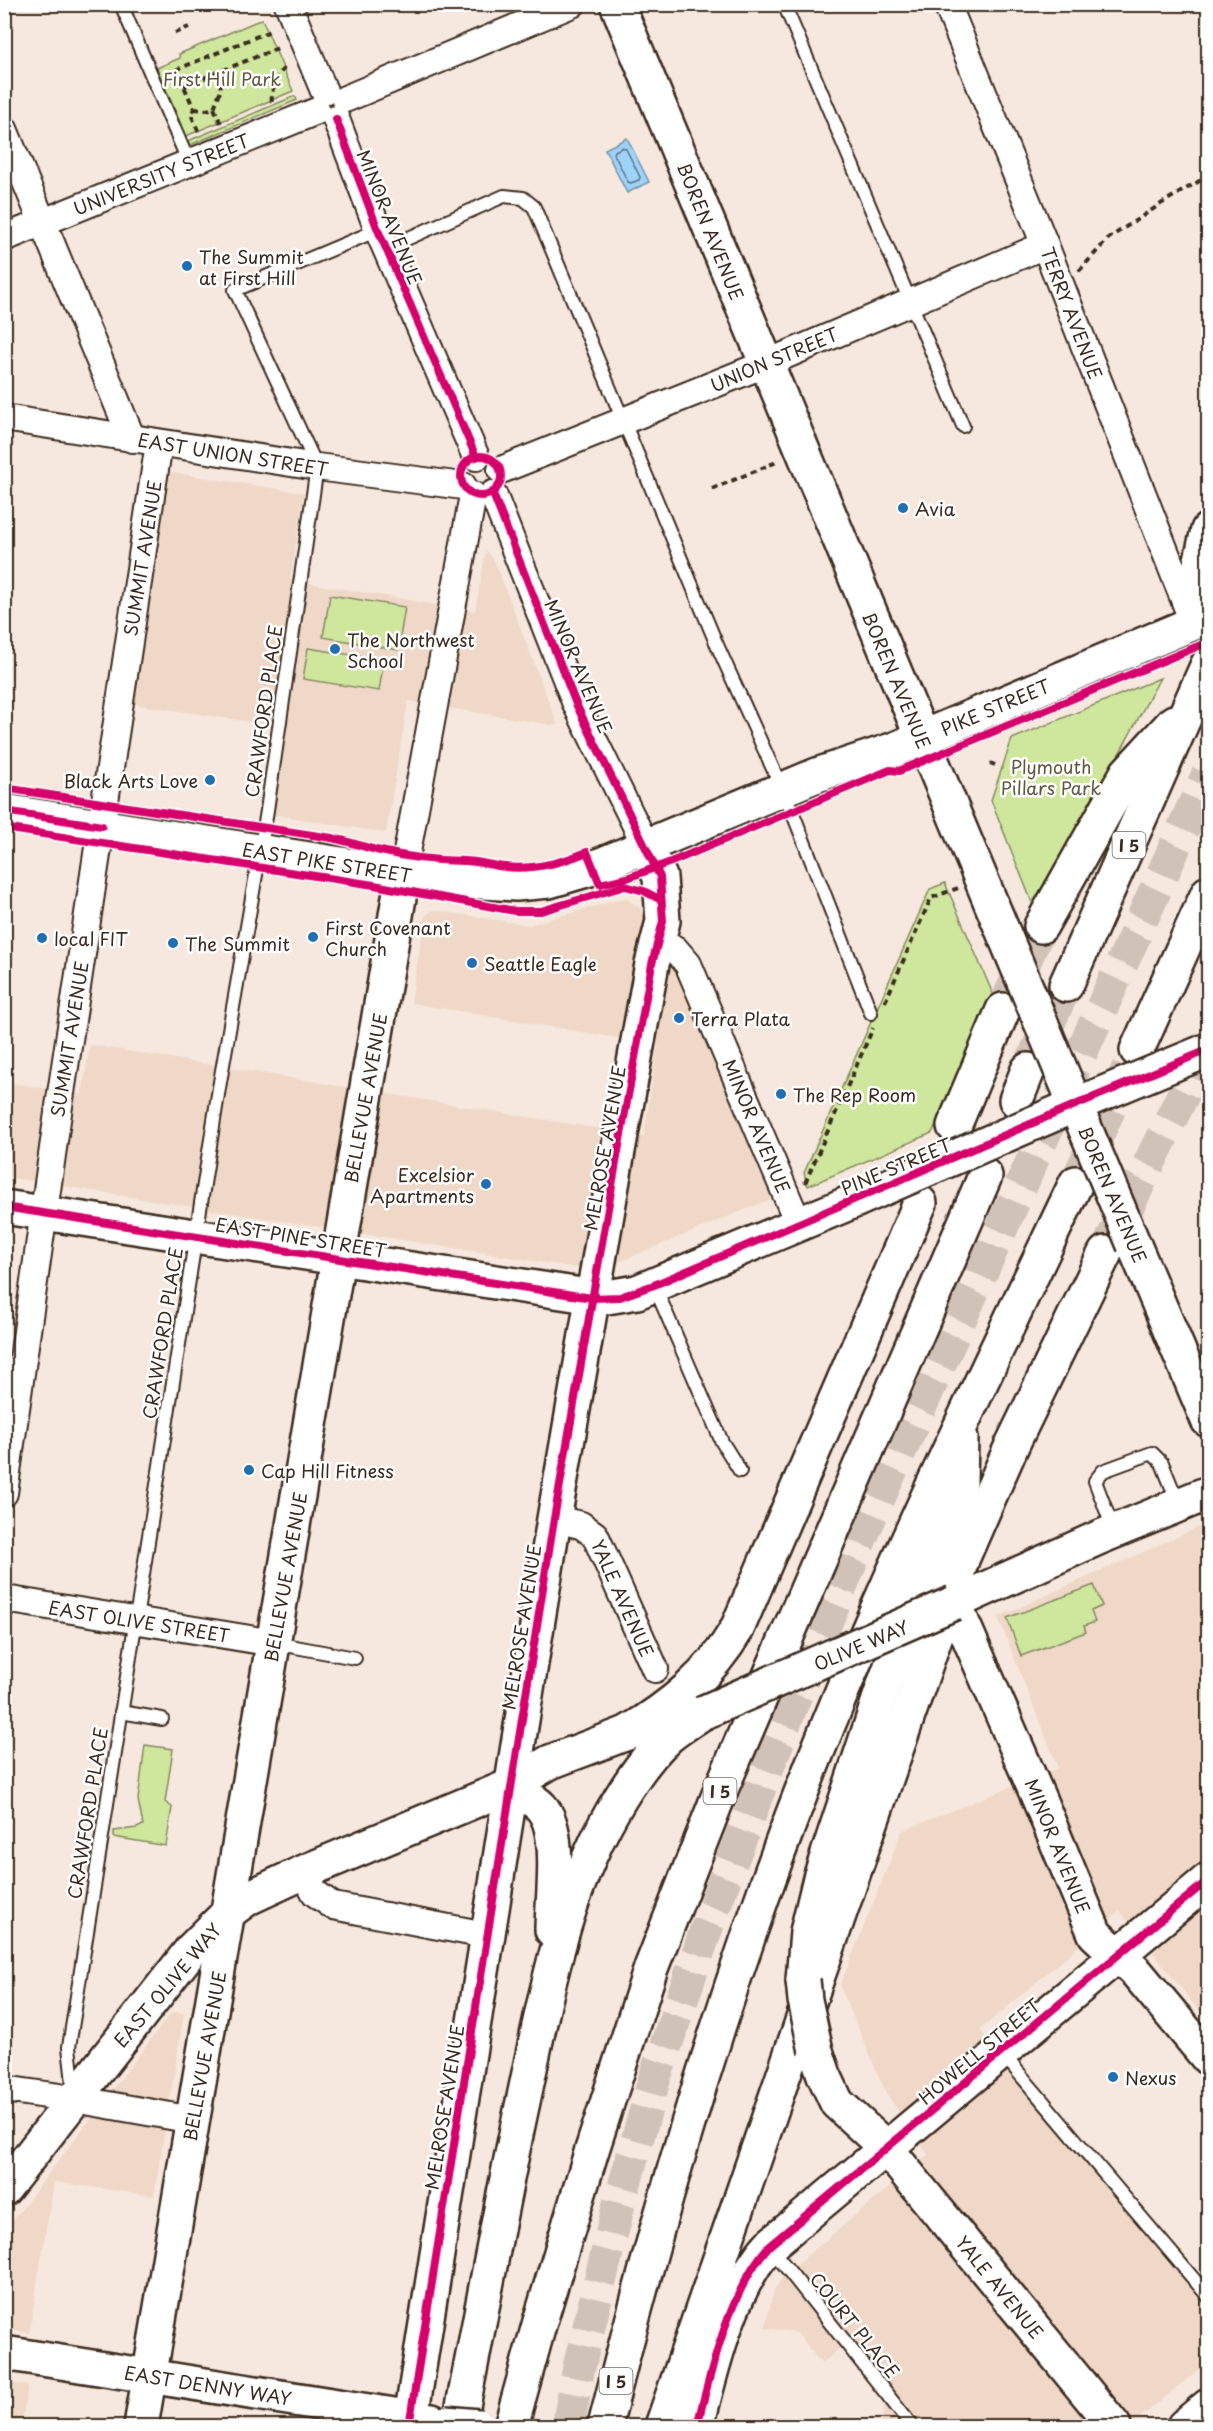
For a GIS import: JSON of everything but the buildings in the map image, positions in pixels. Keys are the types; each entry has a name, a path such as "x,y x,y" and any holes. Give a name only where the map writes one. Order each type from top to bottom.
{"main road":[{"name":"BOREN AVENUE","path":"617,4 765,364 1209,1420"},
{"path":"1201,620 1194,590 1209,530"},
{"name":"PIKE STREET","path":"646,846 817,775 896,749 1201,620"},
{"name":"I 5","path":"1066,985 1209,664"},
{"path":"1041,926 1127,773 1191,704"},
{"name":"EAST PIKE STREET","path":"4,811 436,879 532,883 583,872 646,846"},
{"name":"MELROSE AVENUE","path":"410,2422 554,1519 592,1298 663,921 660,877 646,846"},
{"name":"BELLEVUE AVENUE","path":"141,2427 404,874"},
{"path":"1137,1050 1209,893"},
{"path":"954,1126 1003,1010"},
{"name":"PINE STREET","path":"592,1298 620,1297 654,1285 1209,1050"},
{"path":"1016,1100 1028,1070"},
{"name":"I 5","path":"511,2427 588,2163 651,1968 722,1786 985,1176"},
{"name":"I 5","path":"605,2427 690,2115 791,1820 884,1591 1076,1183"},
{"path":"627,1732 666,1708 696,1683 719,1658 737,1629 920,1203"},
{"name":"EAST PINE STREET","path":"4,1207 592,1298"},
{"path":"662,2427 963,1557 1013,1443 1105,1253"},
{"name":"YALE AVENUE","path":"961,1425 960,1483 885,1682 820,1878 807,1932 803,1980 806,2010 816,2051 837,2103 886,2148 1114,2427"},
{"name":"OLIVE WAY","path":"510,1786 550,1762 627,1732 702,1713 1209,1493"},
{"name":"MINOR AVENUE","path":"954,1603 1095,1934 1137,1973 1209,2058"},
{"path":"452,2425 551,1975 574,1894 597,1839 643,1765 669,1737 702,1713"},
{"path":"510,1786 541,1807 551,1824 554,1867 551,1975"},
{"name":"EAST OLIVE WAY","path":"4,2189 192,1949 229,1912 259,1892 510,1786"},
{"name":"HOWELL STREET","path":"697,2427 712,2372 739,2293 749,2270 769,2246 1209,1880"},
{"name":"EAST DENNY WAY","path":"4,2353 410,2422 478,2427"},
{"path":"1184,2427 1209,2406"}],"street":[{"name":"MINOR AVENUE","path":"288,4 382,239 476,457 489,458 482,486 576,704 646,846"},
{"name":"UNIVERSITY STREET","path":"4,238 572,4"},
{"name":"TERRY AVENUE","path":"947,4 1201,620"},
{"path":"4,129 132,438"},
{"name":"UNION STREET","path":"482,486 623,420 765,364 1045,244"},
{"name":"EAST UNION STREET","path":"4,418 317,467 482,486"},
{"name":"SUMMIT AVENUE","path":"4,1492 159,443"},
{"name":"BELLEVUE AVENUE","path":"404,874 482,486"},
{"name":"MINOR AVENUE","path":"658,941 675,949 688,964 799,1225"},
{"name":"YALE AVENUE","path":"554,1519 581,1525 595,1534 655,1669"},
{"path":"4,1593 5,1599"},
{"name":"EAST OLIVE STREET","path":"5,1599 274,1643"},
{"path":"304,1872 320,1898 333,1906 486,1935"},
{"path":"4,2089 74,2098 193,2120"}],"lane":[{"path":"121,4 189,163"},
{"path":"784,4 963,426"},
{"path":"317,467 235,290 504,196 513,195 527,200 537,212 717,645 783,789 871,1013"},
{"name":"CRAWFORD PLACE","path":"74,2098 69,2047 219,1088 260,852 317,467"},
{"path":"654,1285 722,1442 740,1472"},
{"path":"1115,1532 1095,1482 1103,1471 1152,1453 1162,1463 1179,1505"},
{"path":"274,1643 356,1658"},
{"path":"121,1712 162,1719"},
{"path":"1001,2052 1209,2296"},
{"name":"COURT PLACE","path":"769,2246 912,2427"}],"path":[{"path":"175,33 189,27"},
{"path":"154,79 270,31"},
{"path":"184,86 278,48"},
{"path":"272,102 271,96 280,71 286,67"},
{"path":"173,71 178,82 184,86 194,109"},
{"path":"219,73 221,89 214,108 221,124"},
{"path":"194,109 214,108"},
{"path":"194,109 191,114 200,133"},
{"path":"1074,275 1108,238 1209,176"},
{"path":"712,489 782,459"},
{"path":"741,2421 789,2427"}],"shaded area":[{"name":"The Northwest School","path":"169,472 304,493 290,580 475,611 486,550 495,562 558,726 408,701 386,833 271,814 285,727 134,704"},
{"path":"625,898 642,909 685,980 776,1197 614,1264 578,1268 5,1177 4,1082 82,1094 90,1045 644,1136 658,1045 411,1003 425,916 433,910 529,925"},
{"path":"1208,1523 1208,2022 1120,1911 980,2030 1208,2305 1208,2362 1130,2426 881,2426 886,2398 842,2346 822,2364 796,2332 765,2328 774,2290 785,2274 928,2155 886,2093 840,1986 902,1831 1058,1768 998,1617"},
{"path":"172,2012 184,2013 154,2196 54,2182 29,2333 5,2329 4,2232"},
{"path":"5,2382 28,2386 21,2426 5,2426"}],"green space":[{"name":"First Hill Park","path":"262,19 293,91 186,136 157,68 180,58 179,54"},
{"path":"295,96 297,100 190,145 188,141"},
{"path":"330,595 405,607 398,650 323,637"},
{"path":"308,648 384,660 379,691 303,679"},
{"name":"Plymouth Pillars Park","path":"1160,678 1035,910 991,800 1012,739"},
{"path":"945,883 993,994 932,1133 808,1186 804,1173 930,889"},
{"path":"1094,1585 1102,1606 1091,1611 1095,1622 1084,1626 1086,1632 1021,1656 1007,1618"},
{"path":"145,1745 173,1749 165,1802 172,1807 166,1846 114,1837 114,1831 143,1825 138,1800"}],"water":[{"path":"627,138 649,182 627,193 605,149"}],"tunnel":[{"path":"568,2426 579,2367 618,2208 655,2077 713,1910 797,1692 865,1529 1208,774"},
{"path":"1003,1010 1041,926"},
{"path":"1028,1070 1066,985"},
{"path":"1105,1253 1208,1044"},
{"path":"1076,1183 1128,1068"}],"cycle path":[{"path":"336,119 378,230 476,457"},
{"path":"481,456 489,457 495,462 500,468 501,476 500,484 495,490 489,495 481,496 473,495 467,490 462,484 461,476 462,468 467,462 473,457 481,456"},
{"path":"409,2426 554,1519 652,964 663,921 660,877 576,704 493,494"},
{"path":"4,788 332,838 409,857 526,867 557,862 587,852 600,884 627,878 671,862 890,770 899,771 1208,642"},
{"path":"4,811 102,826"},
{"path":"4,828 374,885 515,911 541,911 625,886 644,891 661,900"},
{"path":"4,1207 592,1298 620,1297 654,1285 1208,1050"},
{"path":"697,2426 716,2356 733,2307 743,2284 769,2246 1208,1880"}],"place":[{"name":"The Summit at First Hill","path":"187,266"},
{"name":"Avia","path":"903,508"},
{"name":"The Northwest School","path":"335,649"},
{"name":"Black Arts Love","path":"210,780"},
{"name":"First Covenant Church","path":"313,937"},
{"name":"local FIT","path":"42,938"},
{"name":"The Summit","path":"173,943"},
{"name":"Seattle Eagle","path":"472,963"},
{"name":"Terra Plata","path":"679,1018"},
{"name":"The Rep Room","path":"781,1094"},
{"name":"Excelsior Apartments","path":"486,1184"},
{"name":"Cap Hill Fitness","path":"249,1470"},
{"name":"Nexus","path":"1113,2077"}]}
